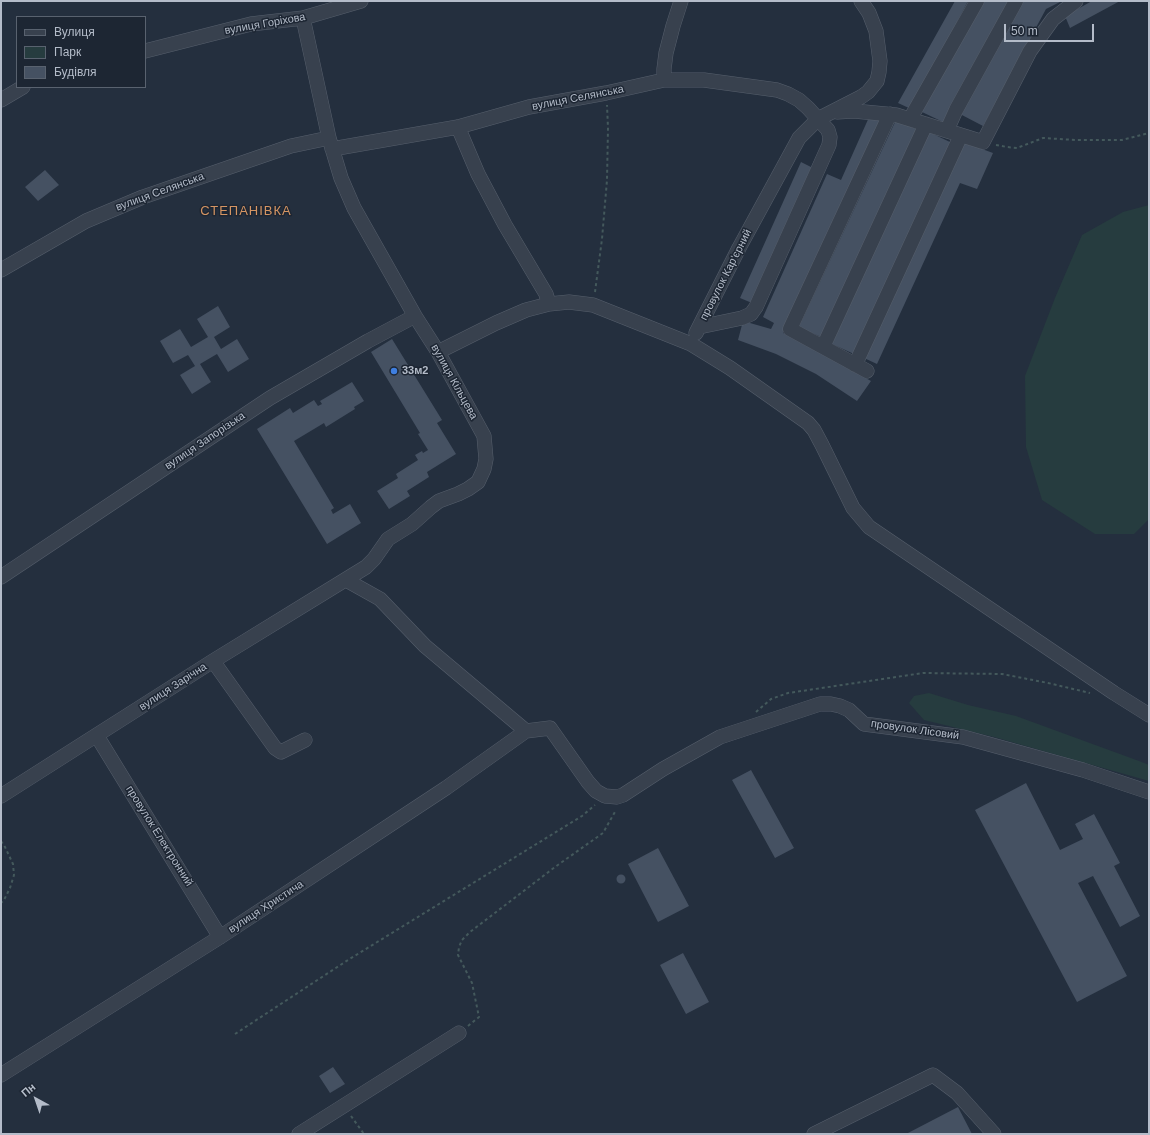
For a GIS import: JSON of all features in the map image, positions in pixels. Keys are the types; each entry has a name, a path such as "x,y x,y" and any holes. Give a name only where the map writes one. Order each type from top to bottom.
{"street":[{"name":"вулиця Горіхова","path":"146,50 251,24 303,18 361,1"},
{"path":"664,80 666,54 681,1"},
{"name":"провулок Кар'єрний","path":"691,344 739,248 798,138 824,116 868,92 876,81 880,61 876,31 869,13 861,1"},
{"path":"910,119 977,1"},
{"path":"947,130 956,110 1016,1"},
{"path":"824,116 854,111 890,114 983,142 1030,51 1053,19 1075,1"},
{"name":"вулиця Кільцева","path":"303,18 330,144 341,178 354,208 415,316 438,352 484,436 486,458 484,469 478,482 468,489 440,501 431,507 412,524 388,539 374,559 366,567 346,580"},
{"name":"вулиця Селянська","path":"1,270 86,221 143,196 291,146 330,144 458,127 529,107 606,93 664,80 704,80 777,90 799,100 824,116 830,137 829,145 756,307 750,314 742,318 700,327"},
{"path":"1,100 21,88"},
{"path":"890,114 790,329 861,368 961,135"},
{"path":"823,348 926,124"},
{"path":"458,127 478,174 505,225 546,294 549,304"},
{"path":"438,352 526,310 549,304 569,302 593,305 691,344 730,368 808,423 814,430 822,445 853,508 869,527 1114,694 1149,715"},
{"name":"вулиця Запорізька","path":"1,577 270,398 368,341 415,316"},
{"path":"346,580 380,599 425,646 526,731 550,728 588,782 596,791 605,796"},
{"name":"вулиця Зарічна","path":"1,796 213,661 346,580"},
{"path":"213,661 275,748 281,752 305,740"},
{"name":"провулок Лісовий","path":"605,796 617,797 623,795 663,769 720,737 810,706 820,704 831,704 849,710 864,724 962,736 1083,770 1149,792"},
{"name":"вулиця Христича","path":"1,1075 220,937 446,788 526,731"},
{"name":"провулок Електронний","path":"97,736 220,937"},
{"path":"299,1134 459,1033"},
{"path":"814,1134 933,1075 957,1093 994,1134"}],"path":[{"path":"593,305 602,239 607,180 608,128 606,93"},
{"path":"983,142 1017,148 1043,138 1122,140 1149,133"},
{"path":"744,729 758,709 771,699 788,692 923,673 1002,674 1089,693 1114,694"},
{"path":"459,1033 478,1017 472,983 458,955 462,940 470,932 555,867 604,833 614,816 623,795"},
{"path":"235,1034 348,960 582,816 605,796"},
{"path":"1,841 13,864 14,875 10,888 1,903"},
{"path":"344,1106 364,1134"}],"green space":[{"path":"1149,205 1149,519 1134,534 1095,534 1042,500 1026,447 1025,376 1055,298 1082,235 1123,212"},
{"path":"929,693 968,705 1016,716 1149,765 1149,781 994,737 924,720 909,703 914,696"}],"building":[{"path":"955,1 968,1 911,109 898,103"},
{"path":"983,1 1011,1 943,122 922,112"},
{"path":"1023,1 1062,1 1046,9 983,126 960,114"},
{"path":"1092,1 1120,1 1070,28 1065,16"},
{"path":"870,115 884,121 783,333 790,335 871,381 857,401 816,374 776,354 738,340 743,321 771,329 774,323 763,317 827,174 841,180"},
{"path":"896,120 918,130 821,337 799,327"},
{"path":"929,132 952,143 854,354 832,344"},
{"path":"963,142 993,153 977,189 960,183 877,364 864,358"},
{"path":"801,162 813,168 752,303 740,298"},
{"path":"45,170 59,185 38,201 25,187"},
{"path":"218,306 230,327 214,337 221,349 237,339 249,359 228,372 217,354 200,364 211,382 192,394 180,375 195,366 188,355 173,363 160,341 180,329 191,347 208,337 197,319"},
{"path":"392,339 442,420 437,423 456,454 427,472 429,477 407,491 410,496 389,509 377,491 398,478 396,474 418,460 415,455 422,451 423,453 428,450 418,434 420,433 371,352"},
{"path":"352,382 364,401 354,407 355,409 326,427 324,423 294,441 334,508 331,510 333,514 350,504 361,523 327,544 257,429 290,408 293,413 314,400 318,406 322,404 320,401"},
{"path":"751,770 794,848 775,858 732,780"},
{"path":"1026,783 1060,850 1083,839 1075,824 1094,814 1120,863 1114,866 1140,916 1120,927 1093,876 1078,883 1127,976 1077,1002 975,810"},
{"path":"658,848 689,906 658,922 628,864"},
{"path":"619,875 623,875 625,879 623,883 619,883 617,881 617,877"},
{"path":"683,953 709,1002 686,1014 660,965"},
{"path":"333,1067 345,1084 330,1093 319,1076"},
{"path":"958,1107 972,1134 906,1134"}],"place":[{"name":"33м2","path":"394,371"}],"district":[{"name":"СТЕПАНІВКА","path":"246,211"}]}
